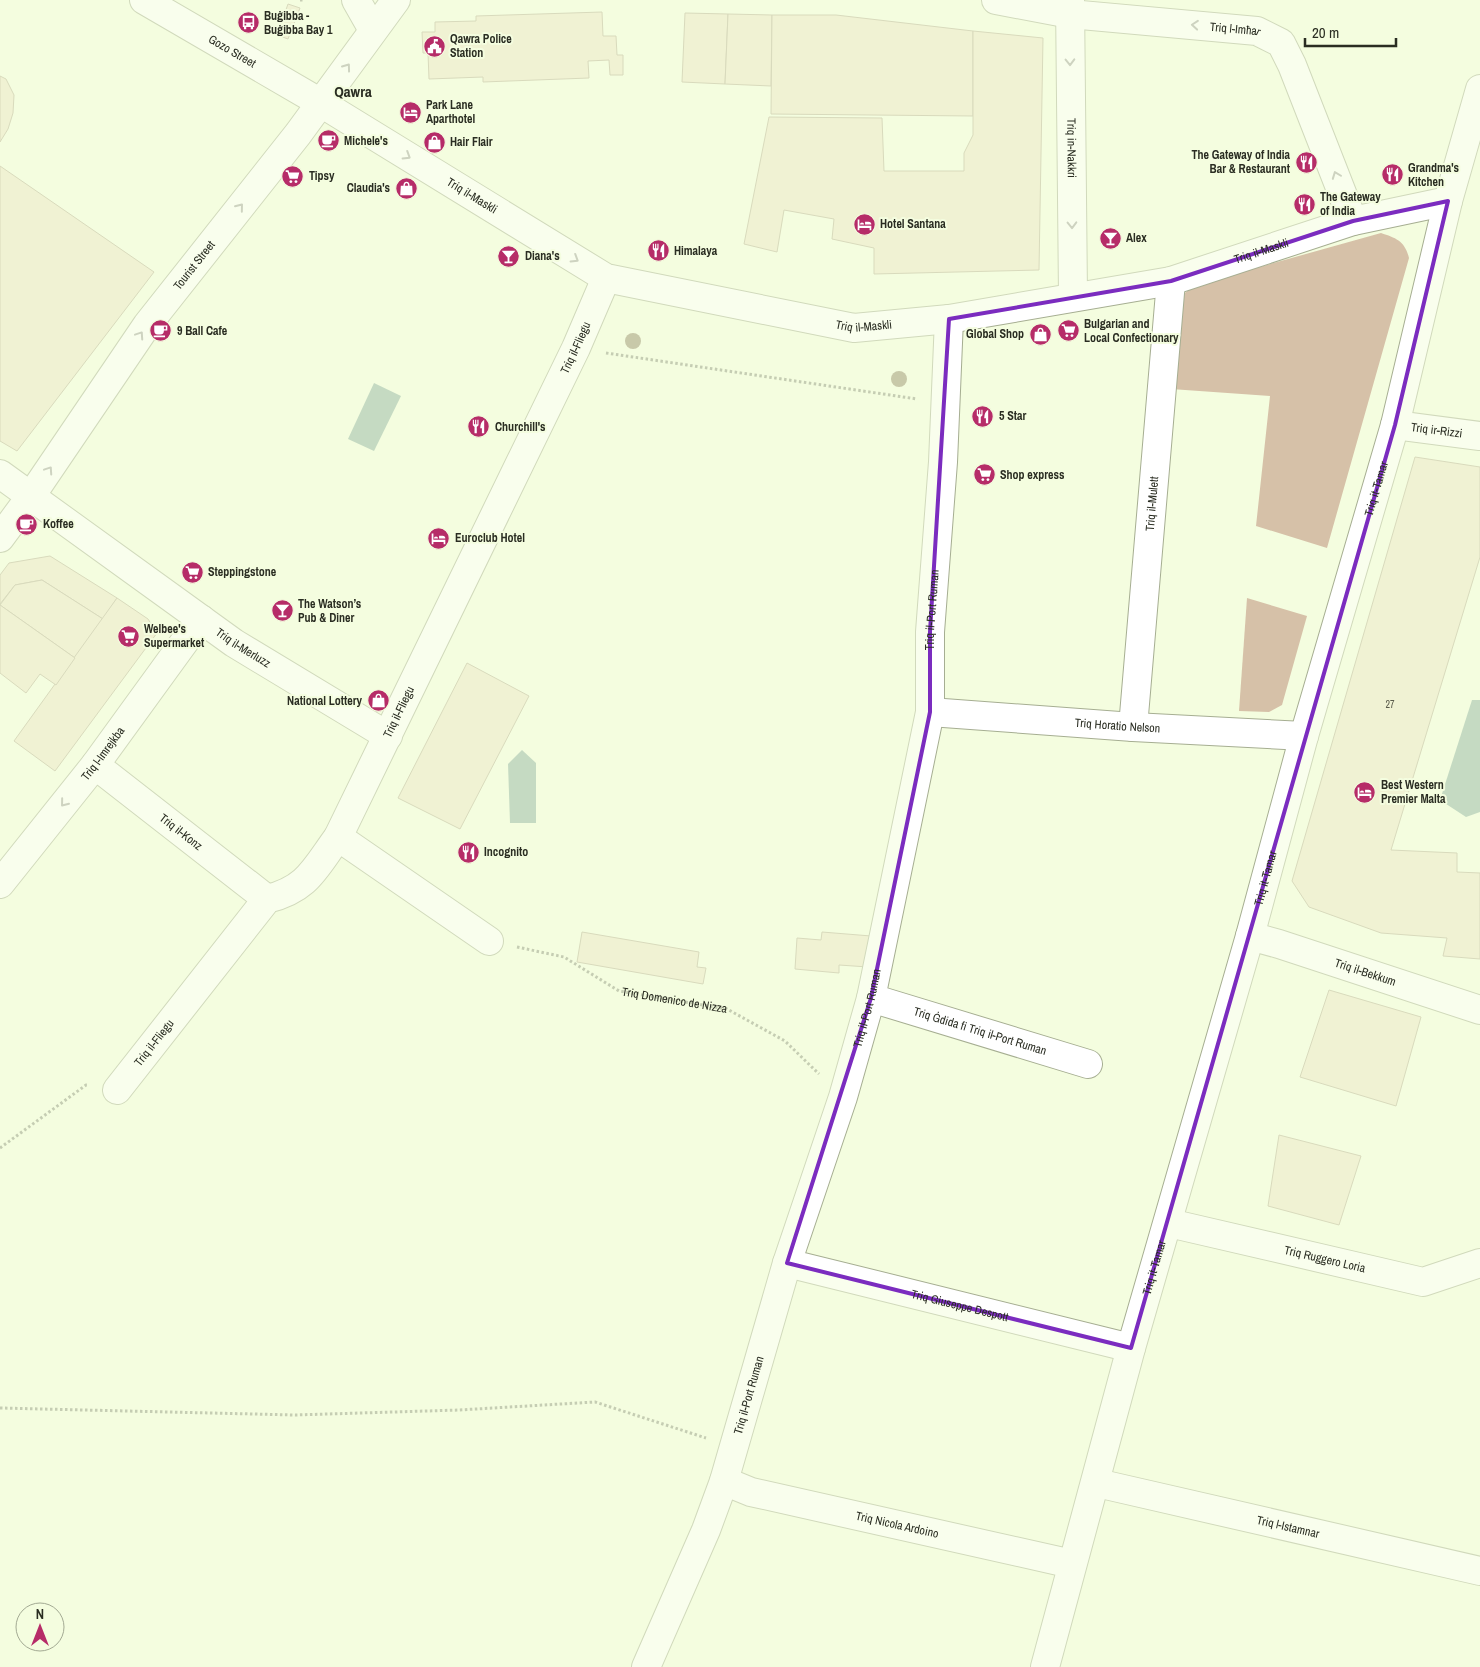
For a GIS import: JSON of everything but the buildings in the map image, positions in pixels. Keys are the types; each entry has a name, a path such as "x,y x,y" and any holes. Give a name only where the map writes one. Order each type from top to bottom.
{"street":[{"name":"Gozo Street","path":"144,0 320,103"},
{"path":"356,0 373,30"},
{"name":"Tourist Street","path":"0,538 31,496 146,325 298,134 396,0"},
{"name":"Triq l-Imħar","path":"996,0 1070,7 1257,31 1281,43 1292,65 1353,221"},
{"name":"Triq in-Nakkri","path":"1070,7 1073,296"},
{"name":"Triq it-Tamar","path":"1045,1667 1072,1564 1097,1483 1131,1348 1169,1223 1304,736 1395,425 1448,201 1480,89"},
{"name":"Triq il-Maskli","path":"320,103 606,278 854,328 948,319 1073,296 1171,281 1353,221 1448,201"},
{"name":"Triq il-Fliegu","path":"117,1090 267,899 286,894 307,879 338,836 576,348 606,278"},
{"name":"Triq il-Mulett","path":"1133,728 1171,281"},
{"name":"Triq il-Port Ruman","path":"646,1667 706,1530 724,1481 787,1263 843,1097 871,998 930,712 930,632 945,403 948,319"},
{"name":"Triq ir-Rizzi","path":"1395,425 1480,436"},
{"name":"Triq il-Merluzz","path":"0,474 234,643 388,736"},
{"name":"Triq l-Imrejkba","path":"0,884 95,765 201,619"},
{"name":"Triq Horatio Nelson","path":"930,712 1133,728 1304,736"},
{"name":"Triq il-Konz","path":"95,765 267,899"},
{"path":"338,836 489,940"},
{"name":"Triq il-Bekkum","path":"1250,936 1480,1010"},
{"name":"Triq Ġdida fi Triq il-Port Ruman","path":"871,998 1088,1064"},
{"name":"Triq Ruggero Loria","path":"1169,1223 1423,1282 1480,1263"},
{"name":"Triq Giuseppe Despott","path":"787,1263 1131,1348"},
{"name":"Triq Nicola Ardoino","path":"724,1481 751,1492 1072,1564"},
{"name":"Triq l-Istamnar","path":"1097,1483 1480,1571"}],"path":[{"path":"576,348 945,403"},
{"name":"Triq Domenico de Nizza","path":"489,940 564,957 619,992 727,1009 785,1041 843,1097"},
{"path":"0,1148 86,1085 117,1090"},
{"path":"0,1408 295,1414 459,1410 595,1402 710,1439"}],"highlighted area":[{"path":"1448,201 1395,425 1131,1348 787,1263 871,998 930,712 930,632 949,319 1171,281 1353,221"}],"shaded area":[{"path":"1381,233 1399,241 1405,248 1409,258 1327,548 1256,526 1270,396 1171,389 1181,296 1195,285"},
{"path":"374,383 401,396 374,451 348,439"},
{"path":"1247,598 1307,616 1282,705 1269,712 1239,711"},
{"path":"1472,700 1480,700 1480,812 1466,817 1440,800"},
{"path":"522,750 536,763 536,823 510,823 508,764"}],"place":[{"name":"Buġibba - Buġibba Bay 1","path":"248,23"},
{"name":"Qawra Police Station","path":"434,46"},
{"name":"Park Lane Aparthotel","path":"410,112"},
{"name":"Michele's","path":"328,141"},
{"name":"Hair Flair","path":"434,142"},
{"name":"The Gateway of India Bar & Restaurant","path":"1306,162"},
{"name":"Grandma's Kitchen","path":"1392,175"},
{"name":"Tipsy","path":"293,176"},
{"name":"Claudia's","path":"406,188"},
{"name":"The Gateway of India","path":"1304,204"},
{"name":"Hotel Santana","path":"864,224"},
{"name":"Alex","path":"1110,238"},
{"name":"Himalaya","path":"658,251"},
{"name":"Diana's","path":"509,256"},
{"name":"9 Ball Cafe","path":"161,331"},
{"name":"Bulgarian and Local Confectionary","path":"1068,331"},
{"name":"Global Shop","path":"1040,334"},
{"name":"5 Star","path":"983,416"},
{"name":"Churchill's","path":"479,427"},
{"name":"Shop express","path":"984,475"},
{"name":"Koffee","path":"27,524"},
{"name":"Euroclub Hotel","path":"439,538"},
{"name":"Steppingstone","path":"192,572"},
{"name":"The Watson’s Pub & Diner","path":"282,611"},
{"name":"Welbee's Supermarket","path":"128,636"},
{"name":"National Lottery","path":"378,701"},
{"name":"Best Western Premier Malta","path":"1365,792"},
{"name":"Incognito","path":"468,852"}],"district":[{"name":"Qawra","path":"353,91"}]}
